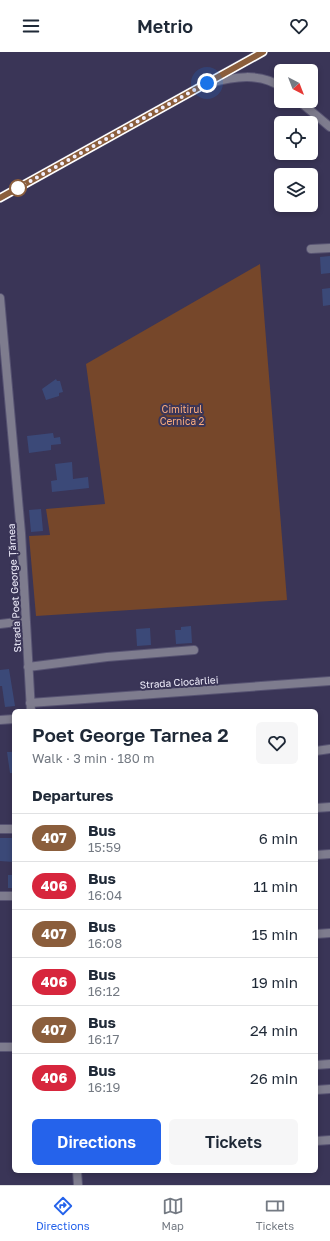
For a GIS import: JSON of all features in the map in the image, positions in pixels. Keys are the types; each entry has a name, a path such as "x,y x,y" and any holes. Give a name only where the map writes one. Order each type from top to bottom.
{"main road":[{"path":"0,198 263,52"}],"street":[{"path":"207,83 226,79 250,78 264,79 274,84"},
{"path":"308,108 330,126"},
{"path":"311,249 330,248"},
{"name":"Strada Poet George Țărnea","path":"0,298 19,506 30,707"},
{"path":"0,624 25,621"},
{"path":"28,667 106,657 194,650"},
{"name":"Strada Ciocârliei","path":"30,707 330,681"},
{"path":"0,720 12,719"},
{"path":"318,751 330,750"},
{"path":"318,808 330,807"},
{"path":"0,829 12,829"},
{"path":"318,855 330,854"},
{"path":"0,896 12,896"},
{"path":"318,934 330,933"},
{"path":"0,1047 12,1047"},
{"path":"318,1065 330,1064"},
{"path":"318,1090 330,1089"},
{"path":"318,1141 330,1140"},
{"path":"77,1173 78,1185"}],"green space":[{"name":"Cimitirul Cernica 2","path":"260,264 287,600 36,616 29,536 50,535 46,509 105,504 86,364"}],"building":[{"path":"330,256 330,273 321,274 320,257"},
{"path":"330,288 330,305 323,306 322,289"},
{"path":"56,379 57,381 60,381 63,392 59,393 59,396 46,400 42,389"},
{"path":"53,433 54,438 60,437 61,444 51,445 51,450 29,453 27,436"},
{"path":"72,462 73,479 88,477 89,488 52,492 51,481 57,480 55,464"},
{"path":"41,509 43,531 31,532 29,510"},
{"path":"191,626 192,643 176,644 175,630 181,630 181,627"},
{"path":"150,628 151,645 137,646 136,629"},
{"path":"9,669 15,706 5,707 2,686 0,686 0,670"},
{"path":"7,752 12,752 12,773 10,773"},
{"path":"0,838 12,838 12,862 0,861"},
{"path":"8,875 12,875 12,888 8,888"}],"bus line":[{"name":"407","path":"0,198 263,52"}],"route":[{"path":"18,188 207,83"}]}
